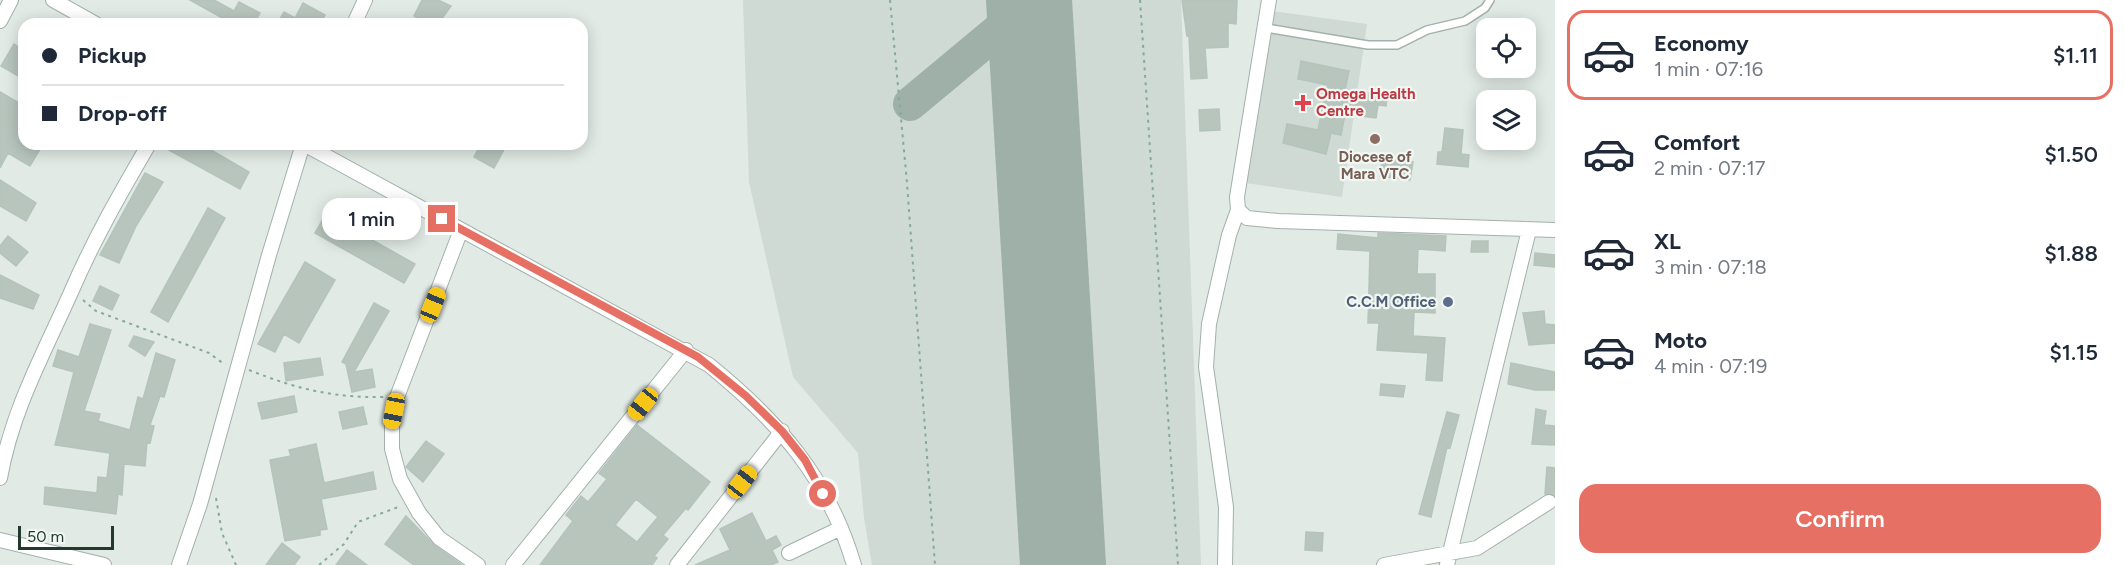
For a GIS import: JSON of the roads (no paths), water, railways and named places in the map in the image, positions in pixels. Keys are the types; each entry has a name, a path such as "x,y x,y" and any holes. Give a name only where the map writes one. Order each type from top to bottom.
{"street":[{"path":"0,21 11,0"},
{"path":"53,0 85,18"},
{"path":"357,18 365,0"},
{"path":"1225,565 1226,507 1216,422 1206,379 1209,324 1229,235 1238,210 1237,197 1269,0"},
{"path":"0,478 14,417 43,348 96,236 146,150"},
{"path":"179,565 198,513 302,150"},
{"path":"315,150 686,350 734,385 782,431 805,460 841,528 854,565"},
{"path":"1238,210 1247,218 1278,221 1555,230"},
{"path":"461,230 397,397 392,426 392,449 400,479 412,502 440,538 478,565"},
{"path":"1448,559 1529,230"},
{"path":"513,565 686,350"},
{"path":"676,565 782,431"},
{"path":"1384,565 1448,559 1477,548 1549,502"},
{"path":"789,553 841,528"},
{"path":"0,540 104,565"}],"lane":[{"path":"1266,28 1368,45 1397,45 1427,30 1465,21 1485,8 1490,0"}],"place":[{"name":"Omega Health Centre","path":"1303,103"},
{"name":"Diocese of Mara VTC","path":"1375,139"},
{"name":"C.C.M Office","path":"1448,302"}]}
